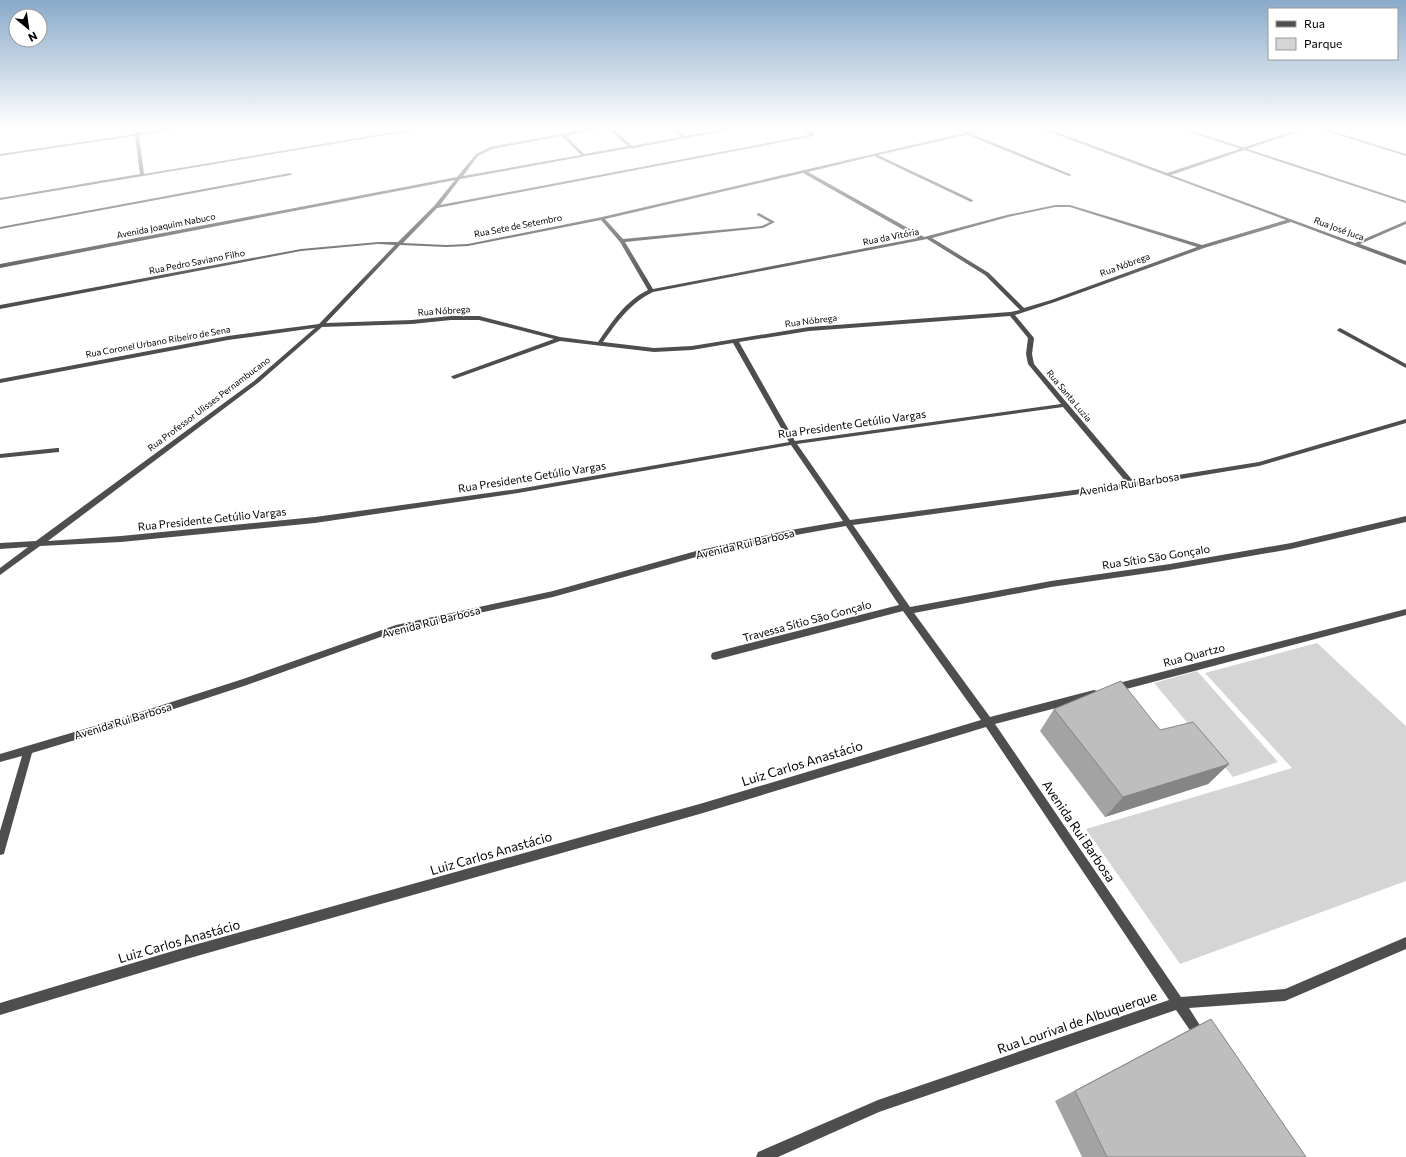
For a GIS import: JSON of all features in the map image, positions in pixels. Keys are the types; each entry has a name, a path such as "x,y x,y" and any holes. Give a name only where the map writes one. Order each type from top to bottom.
{"street":[{"path":"0,199 105,182"},
{"path":"0,228 245,182"},
{"name":"Avenida Joaquim Nabuco","path":"0,266 438,182"},
{"name":"Rua Professor Ulisses Pernambucano","path":"0,572 256,382 321,325 398,244 436,207 456,182"},
{"path":"436,207 568,182"},
{"name":"Rua Sete de Setembro","path":"398,244 468,244 602,218 761,182"},
{"path":"823,182 986,274 1023,310"},
{"path":"931,182 971,201"},
{"name":"Rua José Juca","path":"1186,182 1406,262"},
{"path":"1344,182 1406,202"},
{"name":"Rua da Vitória","path":"599,344 618,319 636,300 651,291 926,239 1007,216 1062,205 1107,217 1202,247"},
{"path":"622,242 763,227 773,222 759,214"},
{"path":"602,218 622,242 651,291"},
{"name":"Rua Nóbrega","path":"321,325 412,322 451,318 479,318 560,339 654,350 675,350 809,329 1011,314 1053,301 1202,247 1292,220"},
{"path":"1356,244 1406,222"},
{"name":"Rua Pedro Saviano Filho","path":"0,307 301,250 378,243 398,244"},
{"name":"Rua Santa Luzia","path":"1011,314 1031,338 1029,354 1031,364 1132,485"},
{"name":"Rua Coronel Urbano Ribeiro de Sena","path":"0,381 228,338 321,325"},
{"path":"1340,330 1406,366"},
{"path":"454,377 560,339"},
{"name":"Avenida Rui Barbosa","path":"735,341 792,443 906,609 988,722 1204,1041"},
{"name":"Rua Presidente Getúlio Vargas","path":"0,546 121,539 315,520 518,491 792,443 1064,405"},
{"name":"Avenida Rui Barbosa","path":"0,758 125,721 244,682 396,628 553,594 704,553 784,534 847,523 1132,485 1259,464 1406,421"},
{"path":"0,456 57,450"},
{"name":"Rua Sítio São Gonçalo","path":"906,609 1051,584 1170,567 1291,546 1406,519"},
{"name":"Travessa Sítio São Gonçalo","path":"715,656 906,609"},
{"name":"Rua Quartzo","path":"988,722 1406,612"},
{"name":"Luiz Carlos Anastácio","path":"0,1008 183,954 703,808 988,722"},
{"path":"0,850 28,750"},
{"name":"Rua Lourival de Albuquerque","path":"763,1157 878,1106 1178,1003 1285,995 1406,943"}],"green space":[{"path":"1317,643 1406,726 1406,881 1180,964 1086,829 1292,768 1205,673"},
{"path":"1197,671 1278,762 1233,777 1154,683"}],"building":[{"path":"1121,681 1160,730 1193,722 1229,764 1123,797 1054,709"},
{"path":"1211,1019 1306,1157 1107,1157 1075,1091"}]}
